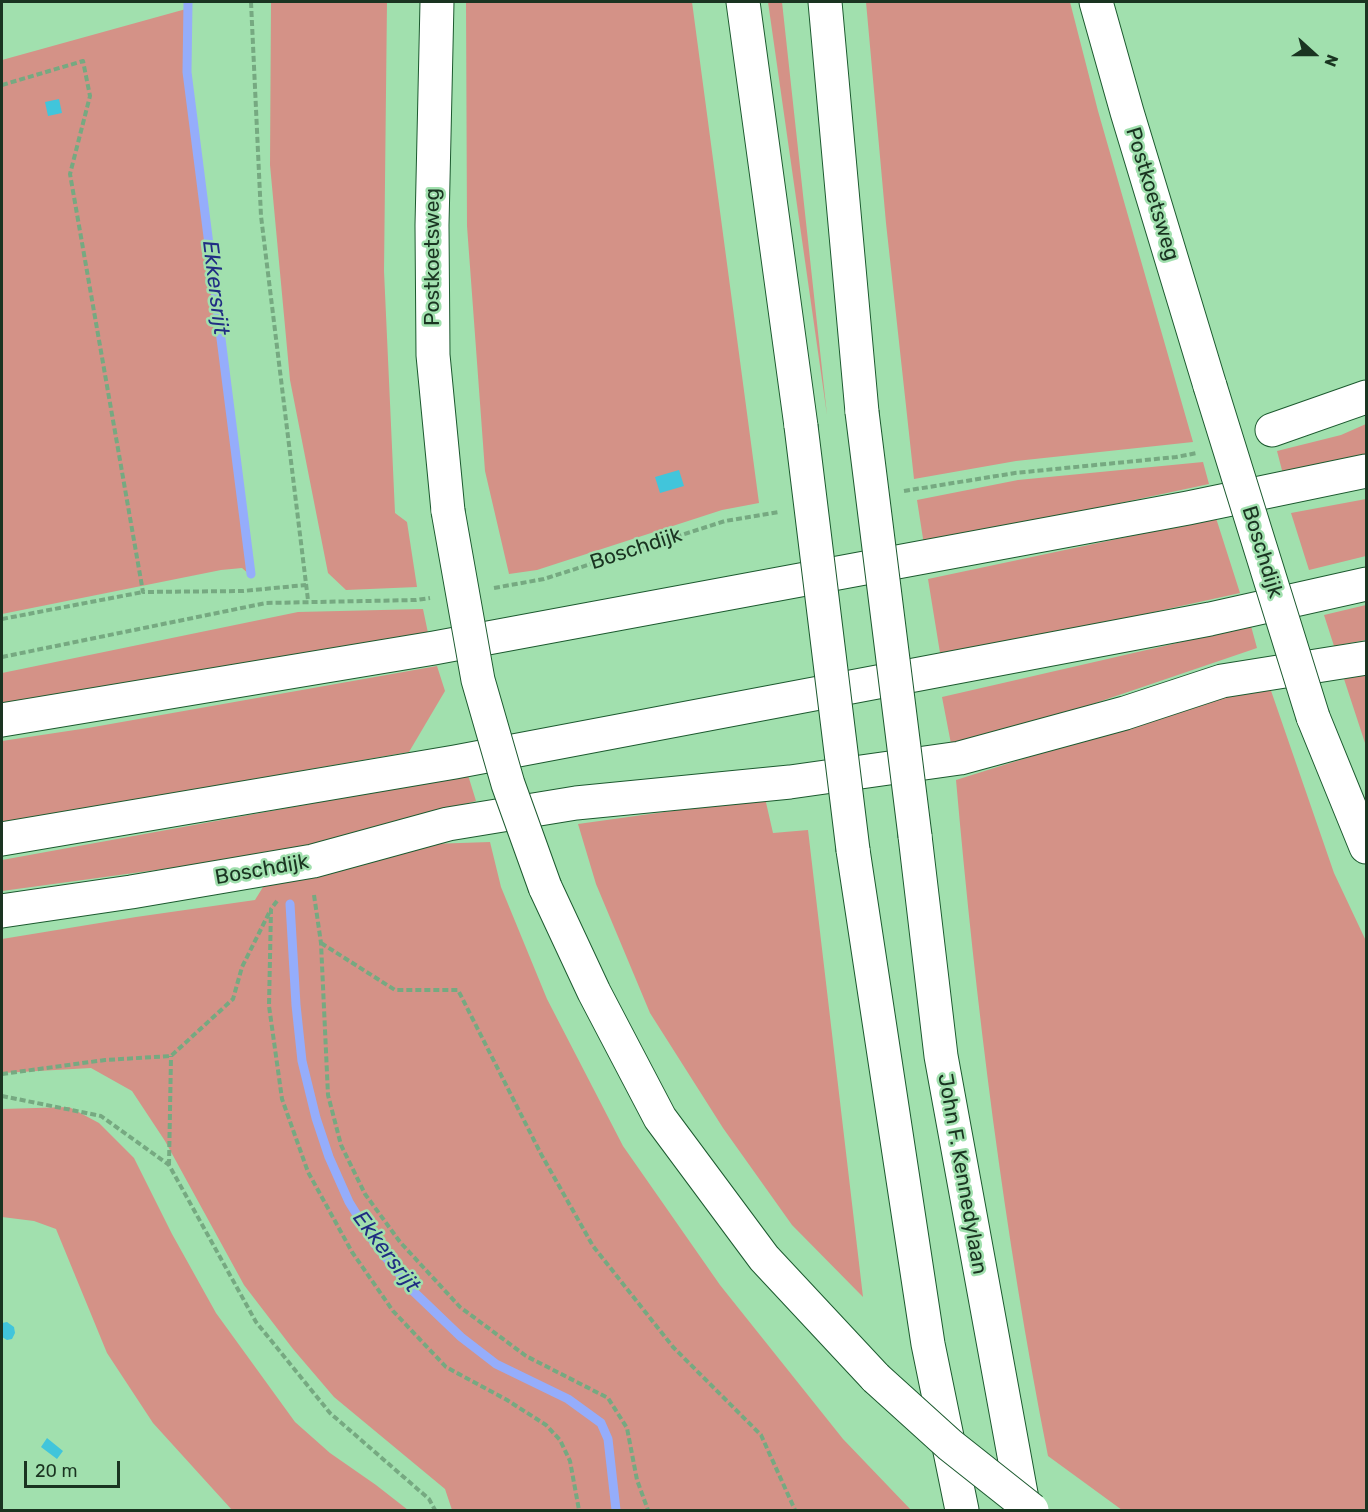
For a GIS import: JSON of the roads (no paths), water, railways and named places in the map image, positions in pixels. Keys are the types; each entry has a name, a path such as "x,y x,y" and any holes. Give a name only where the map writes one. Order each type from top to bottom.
{"main road":[{"name":"Postkoetsweg","path":"437,2 432,225 433,355 448,511 478,680 508,784 545,887 594,992 660,1118 764,1258 876,1378 950,1445 1032,1510"},
{"path":"743,2 801,426 853,850 928,1344 962,1510"},
{"name":"John F. Kennedylaan","path":"825,2 862,412 941,1056 1024,1510"},
{"name":"Postkoetsweg","path":"1096,2 1210,386"},
{"name":"Boschdijk","path":"1210,386 1313,717 1366,847"},
{"path":"1272,430 1366,397"},
{"path":"2,720 434,648 1188,508 1366,471"},
{"path":"2,839 455,762 1209,619 1366,584"},
{"name":"Boschdijk","path":"2,911 313,861 448,825 576,803 790,782 960,758 1125,713 1222,681 1366,658"}],"waterway":[{"name":"Ekkersrijt","path":"188,2 187,72 251,574"},
{"name":"Ekkersrijt","path":"290,904 302,1061 316,1118 329,1157 349,1202 375,1244 412,1290 461,1337 496,1364 568,1399 601,1423 608,1439 616,1510"}]}
